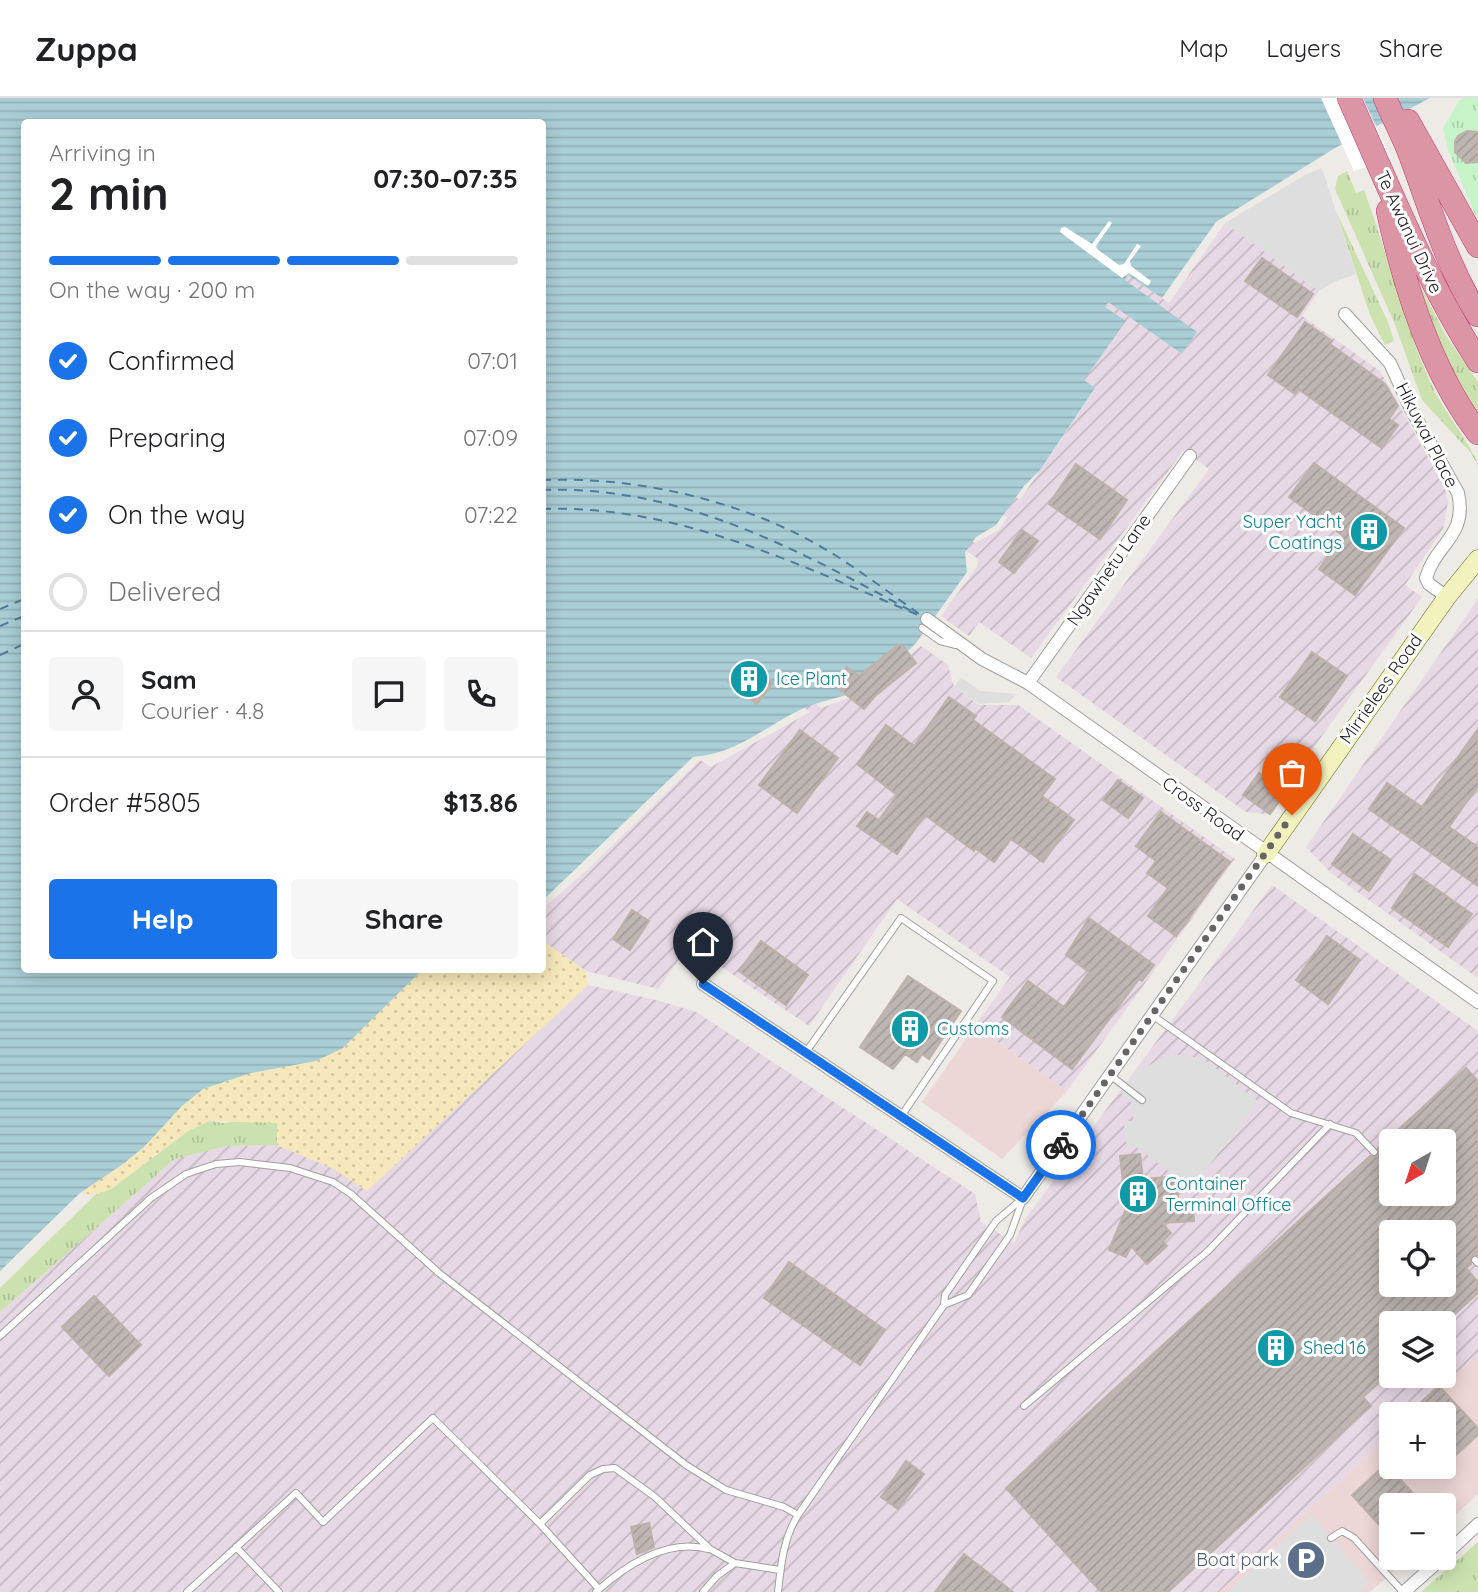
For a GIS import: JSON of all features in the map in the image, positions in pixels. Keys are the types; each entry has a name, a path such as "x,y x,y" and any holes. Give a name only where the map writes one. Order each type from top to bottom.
{"highway":[{"name":"Te Awanui Drive","path":"1349,98 1451,318 1478,361"},
{"name":"Te Awanui Drive","path":"1385,98 1417,151 1443,244 1462,290 1478,315"},
{"path":"1393,98 1417,151 1478,246"},
{"path":"1378,164 1392,230 1431,349 1454,397 1478,433"}],"main road":[{"name":"Mirrielees Road","path":"1266,854 1447,597 1478,561"}],"street":[{"name":"Hikuwai Place","path":"1345,314 1390,363 1458,493 1461,508 1458,525 1426,578 1429,584 1447,597"},
{"name":"Ngawhetu Lane","path":"1028,683 1190,456"},
{"name":"Cross Road","path":"924,624 1028,683 1478,1002"},
{"name":"Mirrielees Road","path":"1023,1198 1266,854"},
{"path":"703,984 1023,1198"},
{"path":"1456,1545 1478,1524"},
{"path":"1404,1592 1429,1570"}],"lane":[{"path":"806,1052 901,918 993,981 902,1115"},
{"path":"1152,1015 1291,1113 1356,1133 1374,1152"},
{"path":"1110,1075 1143,1100"},
{"path":"1024,1406 1208,1251 1330,1124"},
{"path":"0,1336 151,1198 186,1174 216,1164 240,1162 290,1168 333,1182 351,1194 439,1273 686,1465 726,1490 784,1507 798,1515"},
{"path":"944,1305 968,1295 1010,1235 1023,1198"},
{"path":"778,1592 789,1530 798,1515 944,1305 945,1295 996,1221 1023,1198"},
{"path":"187,1592 296,1493 323,1521 433,1418 540,1524 597,1590 619,1571 673,1546 690,1544 710,1549"},
{"path":"540,1524 590,1475 603,1469 615,1468 655,1497 710,1549 735,1563 780,1570"},
{"path":"1331,1538 1342,1531 1354,1538 1404,1592"},
{"path":"236,1547 279,1592"},
{"path":"703,1592 717,1576 735,1563"}],"shaded area":[{"path":"1322,168 1356,274 1319,291 1225,223 1305,175"},
{"path":"1225,223 1319,291 1302,316 1380,371 1445,488 1448,502 1443,529 1405,585 1422,597 1266,814 1246,812 1056,677 1209,469 1183,451 1031,658 979,622 969,636 941,616 977,567 978,559 951,540 946,540 941,548 935,543 997,454 1000,456 986,477 1020,500 1095,389 1083,380 1125,321 1105,307 1108,302 1182,354 1197,332 1124,280 1128,274 1169,303","holes":["973,494 1007,518 999,530 975,543 961,532 970,519 961,512"]},
{"path":"1478,599 1478,978 1331,873 1306,847"},
{"path":"898,645 903,646 910,655 921,646 948,665 954,687 979,705 1018,705 1235,859 1067,1091 975,1026 1010,977 897,899 809,1026 689,945 658,989 586,971 546,943 546,906 584,873 700,760 711,767 810,712 780,688 779,675 821,708 849,698 833,684 847,667 864,672"},
{"path":"961,677 980,691 1017,694 1009,702 979,704 954,687"},
{"path":"1272,885 1478,1031 1478,1355 1456,1375 1456,1311 1379,1311 1379,1388 1442,1388 1426,1402 1379,1402 1379,1445 1219,1592 0,1592 0,1312 175,1159 227,1146 277,1145 334,1169 367,1190 588,985 696,1012 975,1194 981,1222 1014,1243 1026,1218"},
{"path":"975,1026 1067,1091 1002,1159 922,1102"},
{"path":"1172,1054 1202,1058 1258,1101 1192,1188 1135,1146 1126,1144 1124,1121 1134,1121 1131,1102 1121,1093 1137,1071"},
{"path":"1478,1355 1478,1494 1456,1514 1456,1493 1379,1493 1379,1570 1395,1570 1370,1592 1219,1592 1379,1445 1379,1479 1456,1479 1456,1402 1426,1402 1442,1388 1456,1388 1456,1375"},
{"name":"Boat park","path":"1311,1515 1370,1582 1359,1592 1227,1592"}],"green space":[{"path":"1463,98 1478,98 1478,221 1448,150 1443,128"},
{"path":"1347,171 1356,193 1364,190 1414,342 1435,392 1478,465 1470,452 1422,400 1394,322 1335,189 1338,176"},
{"path":"1336,211 1388,322 1394,341 1385,345 1370,315"},
{"path":"1420,285 1446,336 1478,382 1478,420 1462,397 1417,286"},
{"path":"247,1120 277,1123 277,1145 227,1146 175,1159 0,1312 0,1288 95,1195 111,1189 188,1131 208,1121 224,1123"},
{"path":"1478,1542 1478,1592 1421,1592 1446,1570 1456,1570 1456,1561"}],"sand":[{"path":"546,943 586,971 588,985 367,1191 334,1169 277,1145 277,1123 209,1121 188,1131 111,1189 95,1195 80,1193 144,1147 182,1106 203,1089 343,1048 419,973 546,973"}],"water":[{"path":"0,98 1430,98 1335,148 1216,222 1162,298 1128,275 1125,280 1197,332 1182,354 1108,302 1105,307 1126,321 1084,380 1095,388 1040,470 1024,486 996,525 976,537 965,552 967,572 916,643 907,652 903,646 897,645 865,672 869,684 847,667 833,684 846,695 804,708 737,745 693,757 546,897 546,119 21,119 21,973 419,973 343,1048 316,1061 251,1073 203,1089 182,1106 144,1147 80,1193 0,1271"}],"pier":[{"path":"1321,98 1363,98 1391,159 1354,171"},
{"path":"1109,221 1112,223 1096,246 1097,249 1119,265 1124,264 1137,244 1141,246 1130,261 1131,266 1151,281 1148,286 1129,273 1122,278 1060,232 1061,228 1065,227 1092,244"}],"building":[{"path":"1467,131 1478,132 1478,162 1466,163 1455,152 1455,141"},
{"path":"1262,258 1313,294 1297,317 1245,281"},
{"path":"1305,322 1385,384 1398,406 1389,419 1398,425 1382,448 1298,389 1295,394 1268,375"},
{"name":"Super Yacht Coatings","path":"1314,463 1404,528 1355,595 1319,569 1343,536 1289,497"},
{"path":"1076,464 1127,500 1100,539 1049,504"},
{"path":"1022,530 1038,541 1014,573 999,562"},
{"path":"898,645 903,646 916,663 875,696 864,709 833,684 847,667 859,676"},
{"path":"1312,652 1347,676 1315,721 1280,697"},
{"name":"Ice Plant","path":"743,661 773,683 757,704 728,682"},
{"path":"949,697 976,716 973,720 1055,779 1042,796 1074,820 1043,862 1011,839 994,862 975,848 974,851 925,815 897,854 857,826 867,812 879,820 897,795 857,764 886,725 914,746"},
{"path":"1478,729 1478,786 1449,827 1478,847 1478,886 1369,809 1387,783 1422,807"},
{"path":"800,730 838,758 797,813 759,785"},
{"path":"1259,773 1286,792 1270,814 1243,795"},
{"path":"1118,780 1143,798 1128,818 1103,800"},
{"path":"1161,812 1230,862 1176,936 1148,916 1168,888 1147,873 1156,861 1136,846"},
{"path":"1353,834 1391,860 1369,891 1332,864"},
{"path":"1415,874 1472,914 1448,947 1392,908"},
{"path":"632,910 649,921 630,950 613,939"},
{"path":"1089,918 1154,965 1142,981 1139,979 1072,1069 1002,1017 1028,981 1064,1007 1089,972 1066,955"},
{"path":"1327,936 1360,960 1328,1004 1296,980"},
{"path":"761,941 808,975 786,1005 739,971"},
{"name":"Customs","path":"908,976 961,1011 929,1059 922,1054 917,1062 905,1054 893,1069 860,1047"},
{"name":"Shed 16","path":"1466,1068 1478,1081 1478,1255 1471,1257 1471,1264 1466,1268 1478,1282 1478,1293 1456,1313 1379,1311 1379,1383 1363,1397 1371,1406 1168,1592 1101,1592 1006,1488 1370,1156 1377,1157 1379,1147 1379,1206 1456,1206 1456,1129 1399,1129"},
{"path":"1140,1154 1143,1179 1176,1176 1179,1208 1193,1207 1194,1221 1162,1223 1171,1233 1163,1241 1167,1246 1147,1264 1131,1246 1126,1257 1109,1250 1126,1209 1120,1156"},
{"path":"789,1262 885,1330 860,1365 764,1298"},
{"path":"94,1296 141,1345 109,1376 62,1327"},
{"path":"1437,1388 1441,1388 1454,1402 1421,1402"},
{"path":"1456,1404 1478,1428 1478,1435 1456,1455"},
{"path":"906,1461 924,1474 898,1509 881,1497"},
{"path":"1379,1470 1379,1479 1400,1479 1413,1493 1379,1493 1379,1525 1352,1495"},
{"path":"649,1523 654,1547 637,1554 631,1527"},
{"path":"964,1554 1013,1592 935,1592"}],"ferry route":[{"path":"546,480 580,480 657,488 734,508 805,538 849,564 922,616"},
{"path":"546,490 593,491 642,498 690,510 783,545 917,614"},
{"path":"546,509 592,510 642,517 690,528 785,559 923,617"},
{"path":"0,609 21,600"},
{"path":"0,626 21,617"},
{"path":"0,655 21,645"}],"way so far":[{"path":"1061,1145 1292,815"}],"place":[{"name":"Super Yacht Coatings","path":"1369,532"},
{"name":"Ice Plant","path":"749,679"},
{"name":"Customs","path":"910,1029"},
{"name":"Container Terminal Office","path":"1138,1194"},
{"name":"Shed 16","path":"1276,1348"},
{"name":"Boat park","path":"1306,1560"}],"route":[{"path":"703,984 1023,1198 1061,1145"}]}
